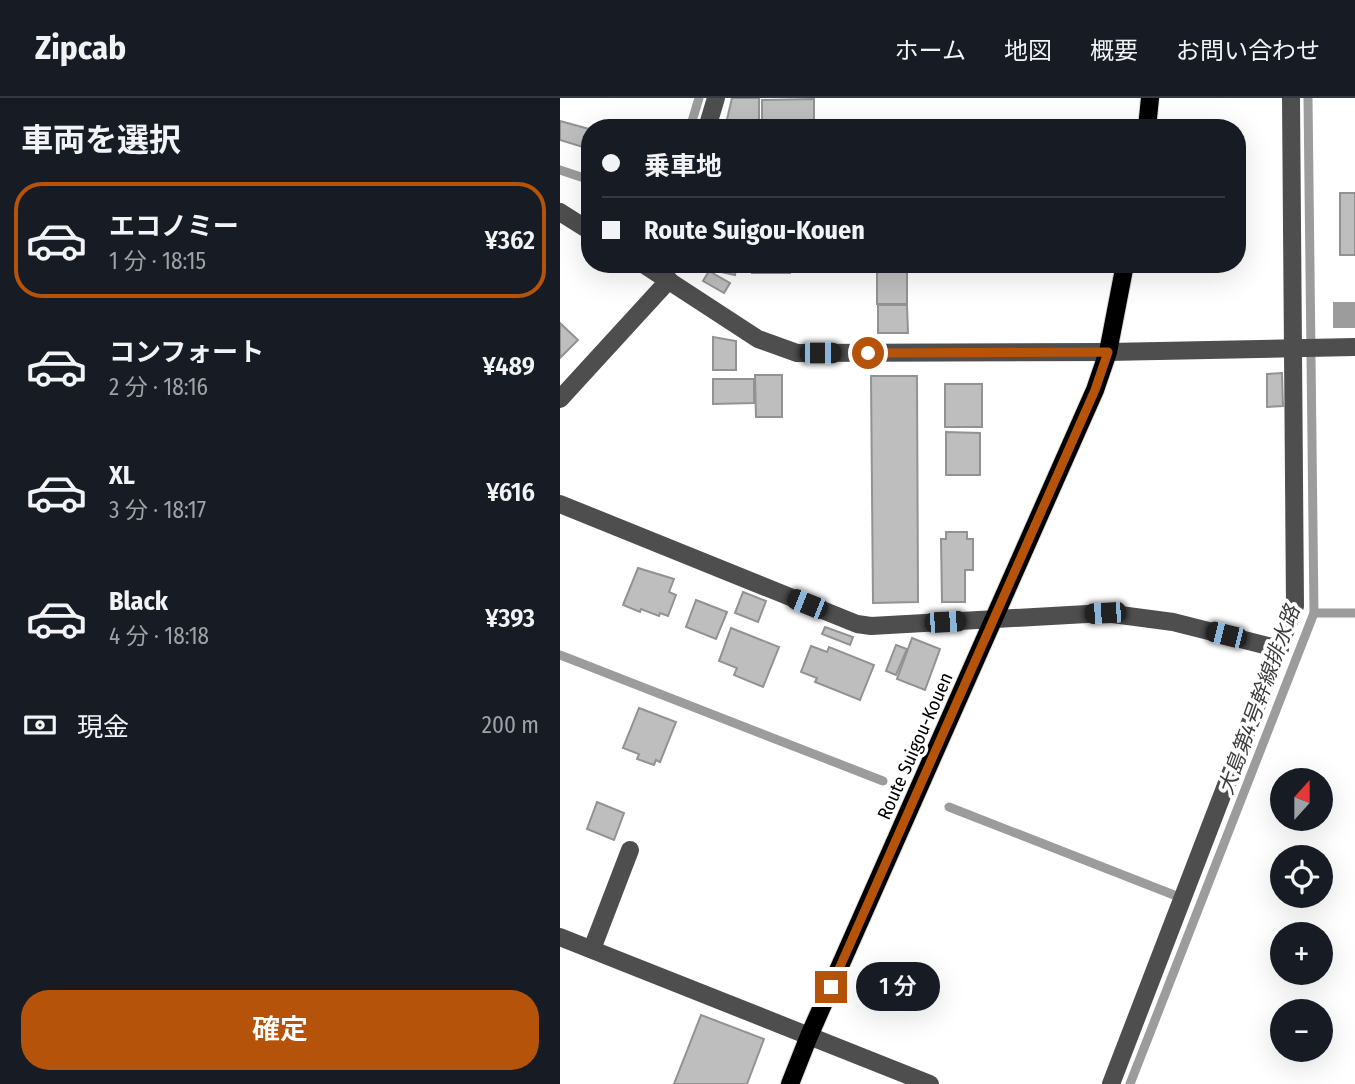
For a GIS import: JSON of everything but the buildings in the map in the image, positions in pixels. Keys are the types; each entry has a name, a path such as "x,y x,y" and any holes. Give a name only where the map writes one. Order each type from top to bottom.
{"main road":[{"path":"1148,119 1150,98"},
{"name":"Route Suigou-Kouen","path":"790,1084 1095,390 1108,352 1123,273"}],"street":[{"path":"710,119 716,98"},
{"path":"1111,1084 1296,606 1291,98"},
{"path":"560,212 581,225"},
{"path":"560,399 664,273 758,339 797,353 1108,352 1355,347"},
{"path":"560,504 857,624 871,626 1105,613 1173,622 1280,649"},
{"path":"592,949 630,850"},
{"path":"560,937 930,1084"}],"shaded area":[{"path":"1333,302 1355,302 1355,328 1333,328"}],"waterway":[{"path":"693,119 699,98"},
{"name":"大島第4号幹線排水路","path":"1130,1084 1314,613 1308,98"},
{"path":"560,170 581,177"},
{"path":"1314,613 1355,613"},
{"path":"560,655 883,781"},
{"path":"949,807 1174,895"}],"route":[{"path":"831,987 1095,390 1108,352 868,353"}]}
